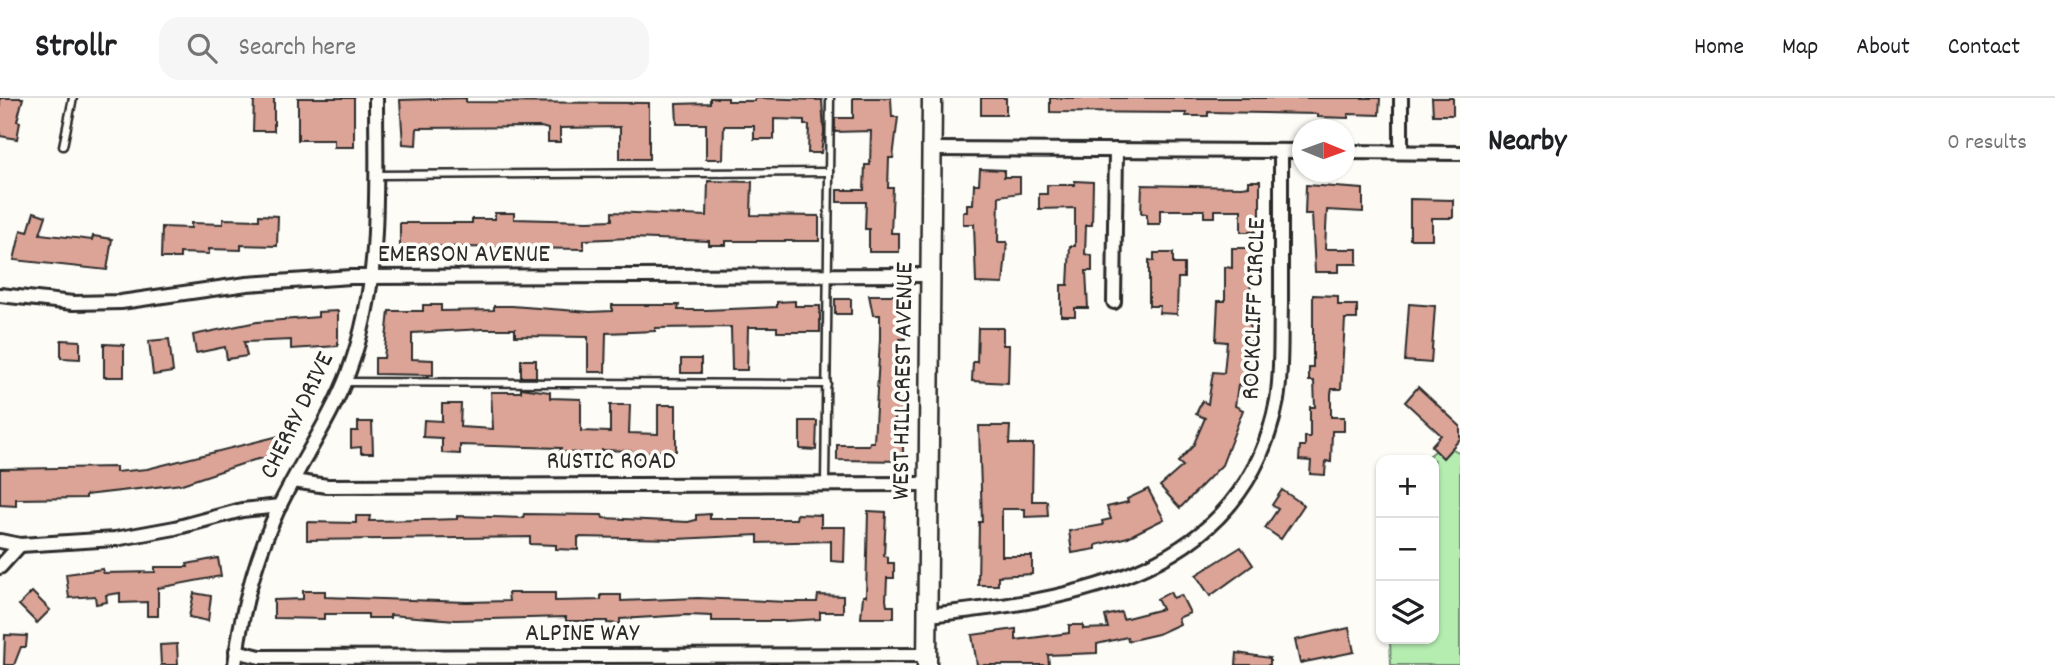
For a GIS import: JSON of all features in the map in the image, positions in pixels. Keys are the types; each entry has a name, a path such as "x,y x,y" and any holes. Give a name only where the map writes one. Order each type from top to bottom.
{"street":[{"name":"CHERRY DRIVE","path":"235,658 259,557 279,506 353,360 376,248 376,98"},
{"name":"WEST HILLCREST AVENUE","path":"927,660 932,98"},
{"path":"1401,98 1401,152"},
{"path":"932,149 1292,151"},
{"path":"1114,302 1116,149"},
{"name":"ROCKCLIFF CIRCLE","path":"928,615 978,610 1064,593 1133,573 1182,549 1226,510 1260,456 1277,397 1281,151"},
{"path":"1355,152 1460,153"},
{"name":"EMERSON AVENUE","path":"0,295 73,303 121,302 247,284 371,278 931,275"},
{"name":"RUSTIC ROAD","path":"293,481 327,486 929,484"},
{"path":"0,541 20,545 115,539 174,528 242,510 279,506"},
{"path":"0,567 20,545"},
{"name":"ALPINE WAY","path":"235,658 927,660"}],"lane":[{"path":"63,146 73,98"},
{"path":"825,484 830,98"},
{"path":"376,175 829,172"},
{"path":"344,382 827,384"}],"green space":[{"path":"1444,444 1460,453 1460,665 1391,665 1390,644 1439,644 1439,455 1430,455"}],"building":[{"path":"0,98 23,98 17,121 20,122 17,139 0,136"},
{"path":"254,98 274,98 274,131 253,131"},
{"path":"298,98 354,98 354,147 334,147 334,140 298,140"},
{"path":"466,98 466,102 649,103 649,159 620,159 620,127 560,128 560,142 548,142 548,129 541,127 417,128 416,145 403,144 400,100"},
{"path":"710,98 728,98 728,101 755,101 755,98 822,100 824,132 821,153 808,153 809,125 804,125 804,120 774,119 774,139 754,139 754,126 724,126 723,159 706,159 706,124 677,124 676,104 710,103"},
{"path":"853,98 891,98 892,117 898,117 893,158 889,158 888,188 893,188 891,233 899,233 899,252 869,252 869,229 865,229 866,202 837,202 837,190 864,190 865,165 870,165 871,131 835,132 835,118 853,118"},
{"path":"981,98 1006,98 1006,115 981,115"},
{"path":"1050,98 1380,98 1379,115 1348,114 1348,118 1318,117 1318,114 1208,112 1208,116 1186,116 1186,113 1050,112"},
{"path":"1432,98 1453,98 1453,115 1433,115"},
{"path":"980,169 1004,170 1004,177 1020,177 1020,193 999,196 998,242 1007,242 1003,284 976,283 974,224 963,224 963,212 967,212 967,204 973,204 974,184 979,184"},
{"path":"708,181 752,182 751,215 819,216 819,241 726,241 726,245 709,245 709,241 630,238 584,240 584,249 400,246 400,223 472,223 472,219 495,219 495,213 514,213 514,219 588,221 612,220 612,212 707,216"},
{"path":"1075,181 1093,182 1092,225 1086,225 1085,254 1092,256 1092,271 1086,271 1088,308 1075,308 1075,316 1061,316 1061,285 1068,285 1070,246 1075,246 1075,208 1039,209 1039,194 1047,194 1047,185 1075,185"},
{"path":"1249,181 1260,181 1260,216 1255,216 1255,232 1241,232 1241,210 1215,210 1215,217 1204,217 1204,210 1160,210 1160,224 1147,224 1147,214 1141,213 1142,185 1241,187 1249,186"},
{"path":"1306,185 1363,189 1363,212 1327,210 1325,249 1357,249 1357,264 1339,264 1339,272 1315,272 1312,214 1305,214"},
{"path":"1410,199 1453,200 1453,218 1432,218 1432,239 1410,239"},
{"path":"34,212 46,216 40,234 92,240 93,236 112,239 107,270 14,260 21,230 28,232"},
{"path":"259,215 278,216 277,246 241,245 241,250 209,249 209,254 180,253 180,258 161,258 162,227 191,228 191,223 223,224 223,219 259,220"},
{"path":"1232,248 1251,248 1249,387 1238,385 1235,406 1243,410 1222,465 1180,508 1160,486 1183,466 1178,462 1193,446 1205,418 1196,414 1202,401 1208,404 1213,372 1224,373 1227,342 1216,341 1218,301 1225,301 1225,267 1232,268"},
{"path":"1154,253 1173,253 1173,264 1184,264 1184,278 1178,278 1177,314 1159,313 1160,306 1149,306 1149,260 1154,261"},
{"path":"869,295 905,295 905,339 900,339 898,393 904,393 903,411 895,411 895,442 903,442 903,461 837,460 837,445 869,445 874,442 880,315 873,315"},
{"path":"1313,295 1338,296 1338,305 1357,305 1357,319 1345,319 1341,389 1332,389 1331,393 1331,417 1344,417 1344,431 1332,431 1331,462 1326,461 1325,475 1310,474 1311,461 1299,460 1300,446 1305,446 1305,437 1310,437 1310,407 1315,407 1314,381 1309,381 1309,368 1313,368"},
{"path":"835,299 851,299 851,314 835,314"},
{"path":"795,301 795,306 820,306 820,332 777,332 777,327 748,327 747,370 732,370 731,327 655,328 655,331 606,333 605,372 588,372 588,337 515,336 515,329 483,329 412,333 412,359 433,360 433,375 375,374 375,358 384,358 389,311 423,311 423,305 441,305 441,311 494,310 494,306 512,306 590,312 612,311 612,305 679,305 678,310 706,310 777,307 777,302"},
{"path":"1409,304 1435,306 1431,363 1405,361"},
{"path":"338,311 338,346 291,349 291,340 244,342 247,356 227,359 225,347 196,353 193,335 257,322 318,317 318,312"},
{"path":"978,328 1003,328 1003,345 1009,345 1008,383 972,381 973,362 977,362"},
{"path":"169,339 173,372 153,375 149,341"},
{"path":"61,340 80,341 80,359 61,358"},
{"path":"104,344 124,345 124,377 104,377"},
{"path":"681,359 701,359 701,373 681,373"},
{"path":"521,360 536,360 536,377 521,377"},
{"path":"1418,387 1460,426 1460,439 1443,458 1431,446 1441,435 1405,402"},
{"path":"521,388 550,392 550,398 581,399 581,431 610,432 610,405 630,405 629,433 658,434 658,405 676,405 676,451 650,451 650,458 631,458 631,451 602,450 602,454 560,452 561,448 460,445 460,454 442,453 442,438 423,437 424,420 442,421 442,404 461,404 460,427 493,429 491,392 521,392"},
{"path":"800,421 817,421 816,450 800,449"},
{"path":"358,422 372,422 373,453 361,453 361,447 351,448 351,431 358,431"},
{"path":"979,426 1010,426 1009,444 1033,444 1032,501 1047,501 1048,516 1025,517 1025,509 1002,509 1002,556 1032,556 1032,574 998,576 998,585 978,585 979,522 982,522"},
{"path":"279,436 283,454 254,460 182,484 86,495 86,498 16,499 16,506 0,505 0,469 116,467 116,472 147,469"},
{"path":"1148,489 1164,519 1128,537 1096,545 1096,549 1072,553 1069,531 1103,525 1102,521 1111,519 1107,507 1128,502 1127,499"},
{"path":"1282,490 1304,505 1281,539 1265,528 1278,509 1272,505"},
{"path":"868,511 886,512 884,556 888,557 888,563 894,563 894,578 887,578 886,600 887,606 894,606 894,618 861,618 863,596 866,596"},
{"path":"524,514 602,515 603,518 688,522 696,520 696,515 710,514 710,519 796,519 797,514 821,515 821,527 845,527 844,562 831,561 831,541 758,543 758,535 677,539 578,537 578,550 556,549 556,545 530,544 530,537 307,540 307,522 356,523 356,516 370,516 369,521 457,519 457,516 523,518"},
{"path":"1241,547 1253,565 1210,596 1196,575"},
{"path":"218,558 221,576 158,588 158,616 147,616 147,602 120,603 120,593 106,595 107,602 96,604 95,596 69,598 66,574 103,569 103,573 155,572 155,567 188,567 187,564"},
{"path":"303,591 325,591 325,597 467,602 509,601 508,593 555,593 555,601 601,600 601,595 621,595 621,601 698,598 817,602 818,595 843,596 843,612 820,612 820,619 786,621 712,621 712,616 687,615 620,619 620,624 607,621 566,621 566,617 456,620 324,614 324,619 274,618 274,600 303,599"},
{"path":"32,592 50,610 37,623 19,605"},
{"path":"1170,592 1173,598 1181,595 1190,613 1178,618 1180,624 1158,634 1097,644 1097,653 1048,655 1049,665 977,665 972,635 1016,629 1016,640 1069,633 1069,625 1083,625 1083,629 1108,628 1105,616 1121,612 1123,619 1162,609 1157,599"},
{"path":"194,593 211,596 208,621 189,617"},
{"path":"1349,628 1354,652 1300,663 1295,640"},
{"path":"5,635 27,636 26,647 21,647 14,665 4,665"},
{"path":"177,644 178,665 161,665 160,645"},
{"path":"1237,653 1270,658 1270,665 1236,665"}]}
